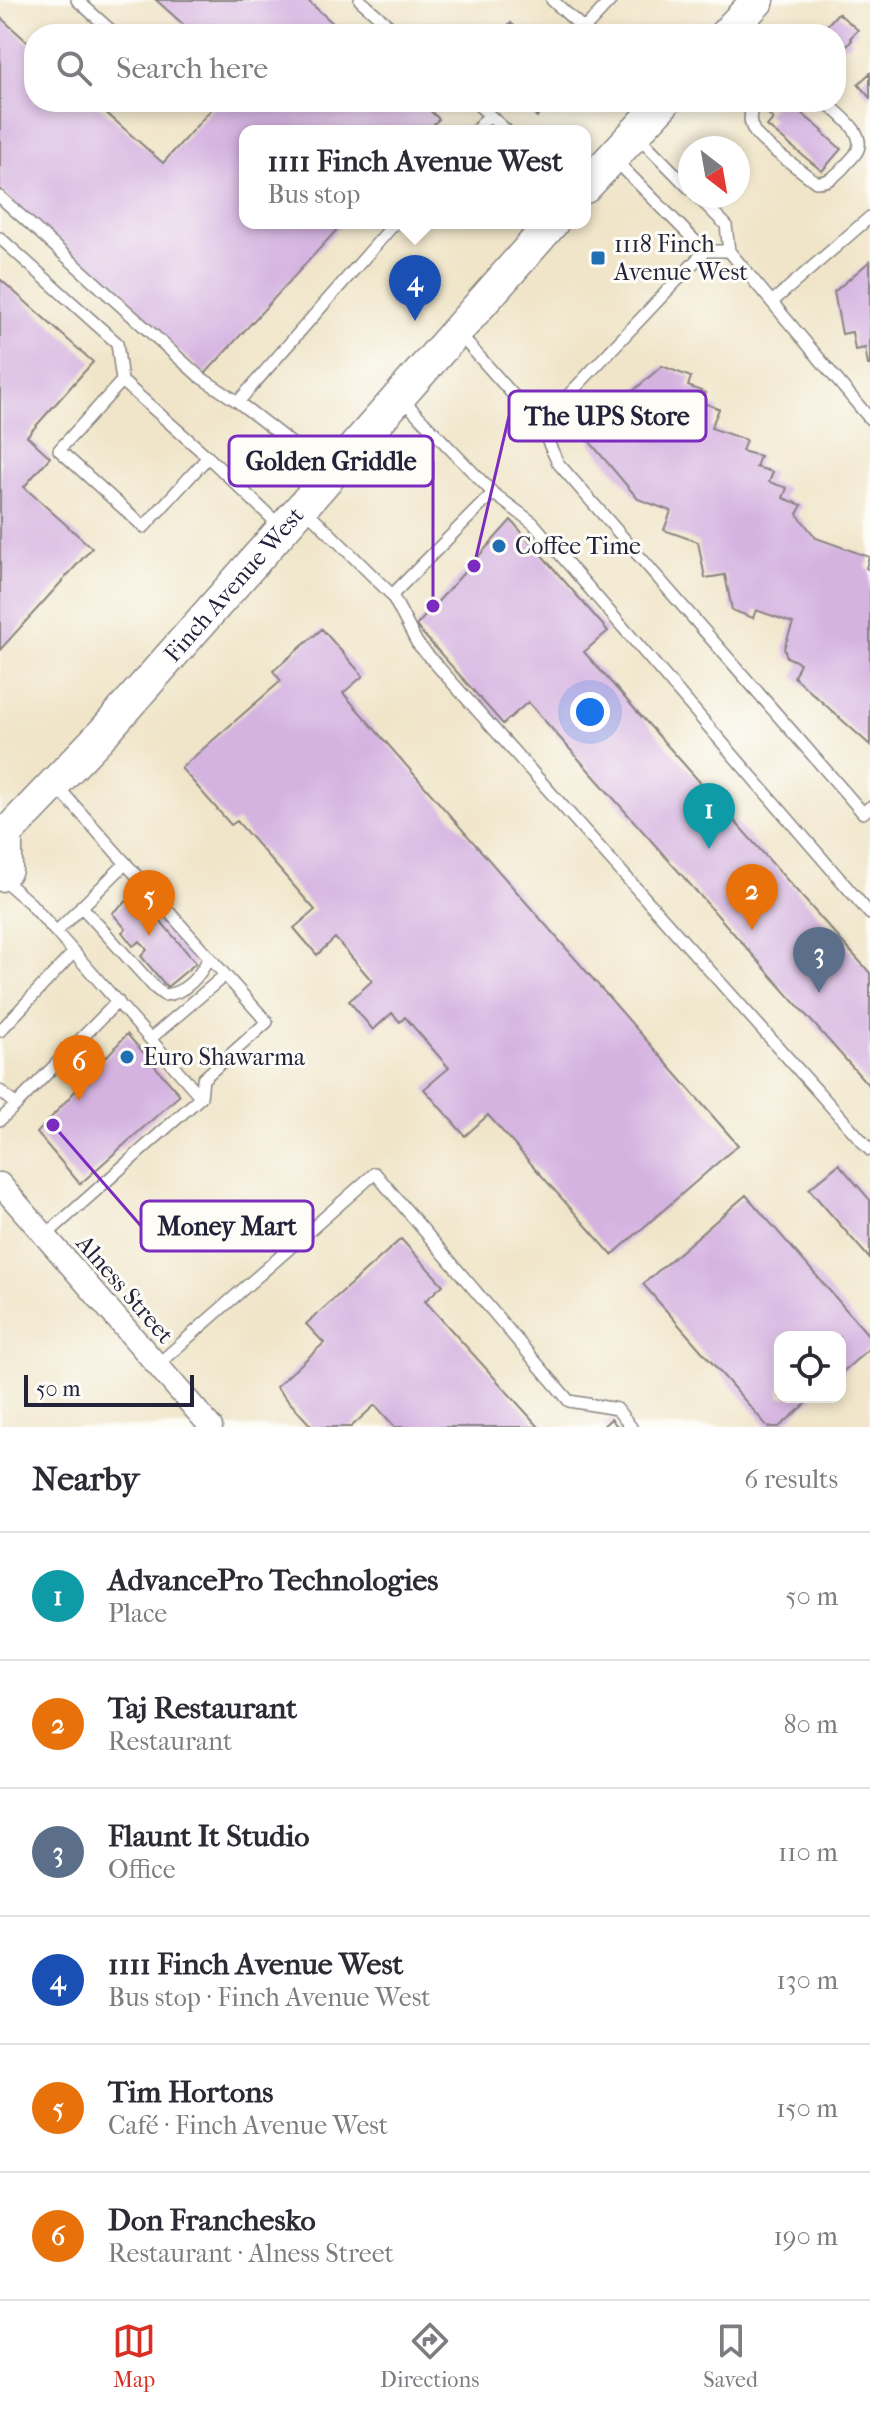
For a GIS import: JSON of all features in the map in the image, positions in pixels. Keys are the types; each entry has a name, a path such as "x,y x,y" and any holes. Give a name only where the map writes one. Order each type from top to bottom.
{"main road":[{"path":"591,180 654,112"},
{"name":"Finch Avenue West","path":"0,876 6,869 3,835 104,732 547,229"}],"street":[{"name":"Alness Street","path":"0,1184 211,1427"}],"lane":[{"path":"77,0 104,24"},
{"path":"360,0 387,24"},
{"path":"552,0 578,24"},
{"path":"593,24 611,0"},
{"path":"486,112 500,125"},
{"path":"751,112 750,123 757,137 816,182 833,178 857,152 860,142 857,133 836,112"},
{"path":"481,125 489,115"},
{"path":"635,133 678,177"},
{"path":"612,157 705,251 729,251"},
{"path":"0,197 200,377 238,402 331,474"},
{"path":"709,208 726,225 729,251 870,419"},
{"path":"772,302 870,217"},
{"path":"238,402 390,229"},
{"path":"0,238 117,343 122,381 208,457 293,517 392,595 417,643 870,1150"},
{"path":"540,425 705,251"},
{"path":"456,330 540,425 558,463 868,813"},
{"path":"122,381 59,450 144,527 208,457"},
{"path":"399,396 493,493 533,523 870,914"},
{"path":"392,595 493,493"},
{"path":"45,1236 201,1097 203,1079 267,1022 55,784"},
{"path":"56,932 126,863"},
{"path":"0,876 30,903 201,1097"},
{"path":"81,906 164,995 175,995 188,986 204,968 209,957"},
{"path":"0,1031 74,952"},
{"path":"150,1039 225,975"},
{"path":"0,1120 118,1001"},
{"path":"0,1091 16,1105"},
{"path":"157,1365 375,1173 569,1401 617,1409 631,1427"}],"building":[{"path":"156,0 307,0 334,24 183,24"},
{"path":"838,13 858,30 847,46 846,24 828,24"},
{"path":"0,17 24,39 24,112 105,112 163,163 209,112 432,112 439,119 433,125 239,125 239,229 338,229 205,374 0,190"},
{"path":"870,73 870,98 858,84"},
{"path":"800,112 841,149 822,171 767,126 773,119 767,113"},
{"path":"870,261 868,365 865,348 855,350 852,332 842,334 834,292"},
{"path":"0,279 93,362 27,436 50,457 24,487 92,548 0,650"},
{"path":"662,366 691,377 688,386 706,393 702,402 719,409 711,428 746,440 742,451 760,456 756,467 773,472 769,482 787,488 783,498 802,505 797,514 816,538 869,557 866,568 870,570 870,745 794,677 800,663 787,657 784,648 793,623 756,610 753,618 732,610 725,575 705,578 698,542 664,530 671,511 638,499 590,442 597,422"},
{"path":"511,520 608,631 584,652 870,973 870,1087 528,702 503,724 416,626"},
{"path":"322,629 363,676 343,693 738,1145 612,1255 488,1115 465,1136 424,1089 449,1068 405,1017 400,1022 392,1013 373,1030 349,1001 372,981 335,938 317,955 294,928 315,910 237,821 231,825 181,768 281,681 273,671"},
{"path":"137,893 196,963 167,987 141,956 147,950 140,941 133,946 122,932 126,929 112,913"},
{"path":"127,1034 180,1095 80,1184 37,1133"},
{"path":"839,1164 870,1200 870,1259 809,1189"},
{"path":"746,1195 870,1337 870,1348 846,1369 846,1331 774,1331 774,1403 807,1403 779,1427 768,1427 643,1284"},
{"path":"401,1239 443,1285 425,1301 539,1427 395,1427 375,1405 351,1427 312,1427 276,1387 324,1343 306,1324"},
{"path":"611,1419 618,1427 602,1427"}],"place":[{"name":"1118 Finch Avenue West","path":"598,258"},
{"name":"1111 Finch Avenue West","path":"415,321"},
{"name":"Coffee Time","path":"499,546"},
{"name":"The UPS Store","path":"474,566"},
{"name":"Golden Griddle","path":"433,606"},
{"name":"AdvancePro Technologies","path":"709,849"},
{"name":"Taj Restaurant","path":"752,930"},
{"name":"Tim Hortons","path":"149,936"},
{"name":"Flaunt It Studio","path":"819,993"},
{"name":"Euro Shawarma","path":"127,1057"},
{"name":"Don Franchesko","path":"79,1101"},
{"name":"Money Mart","path":"53,1125"}]}
